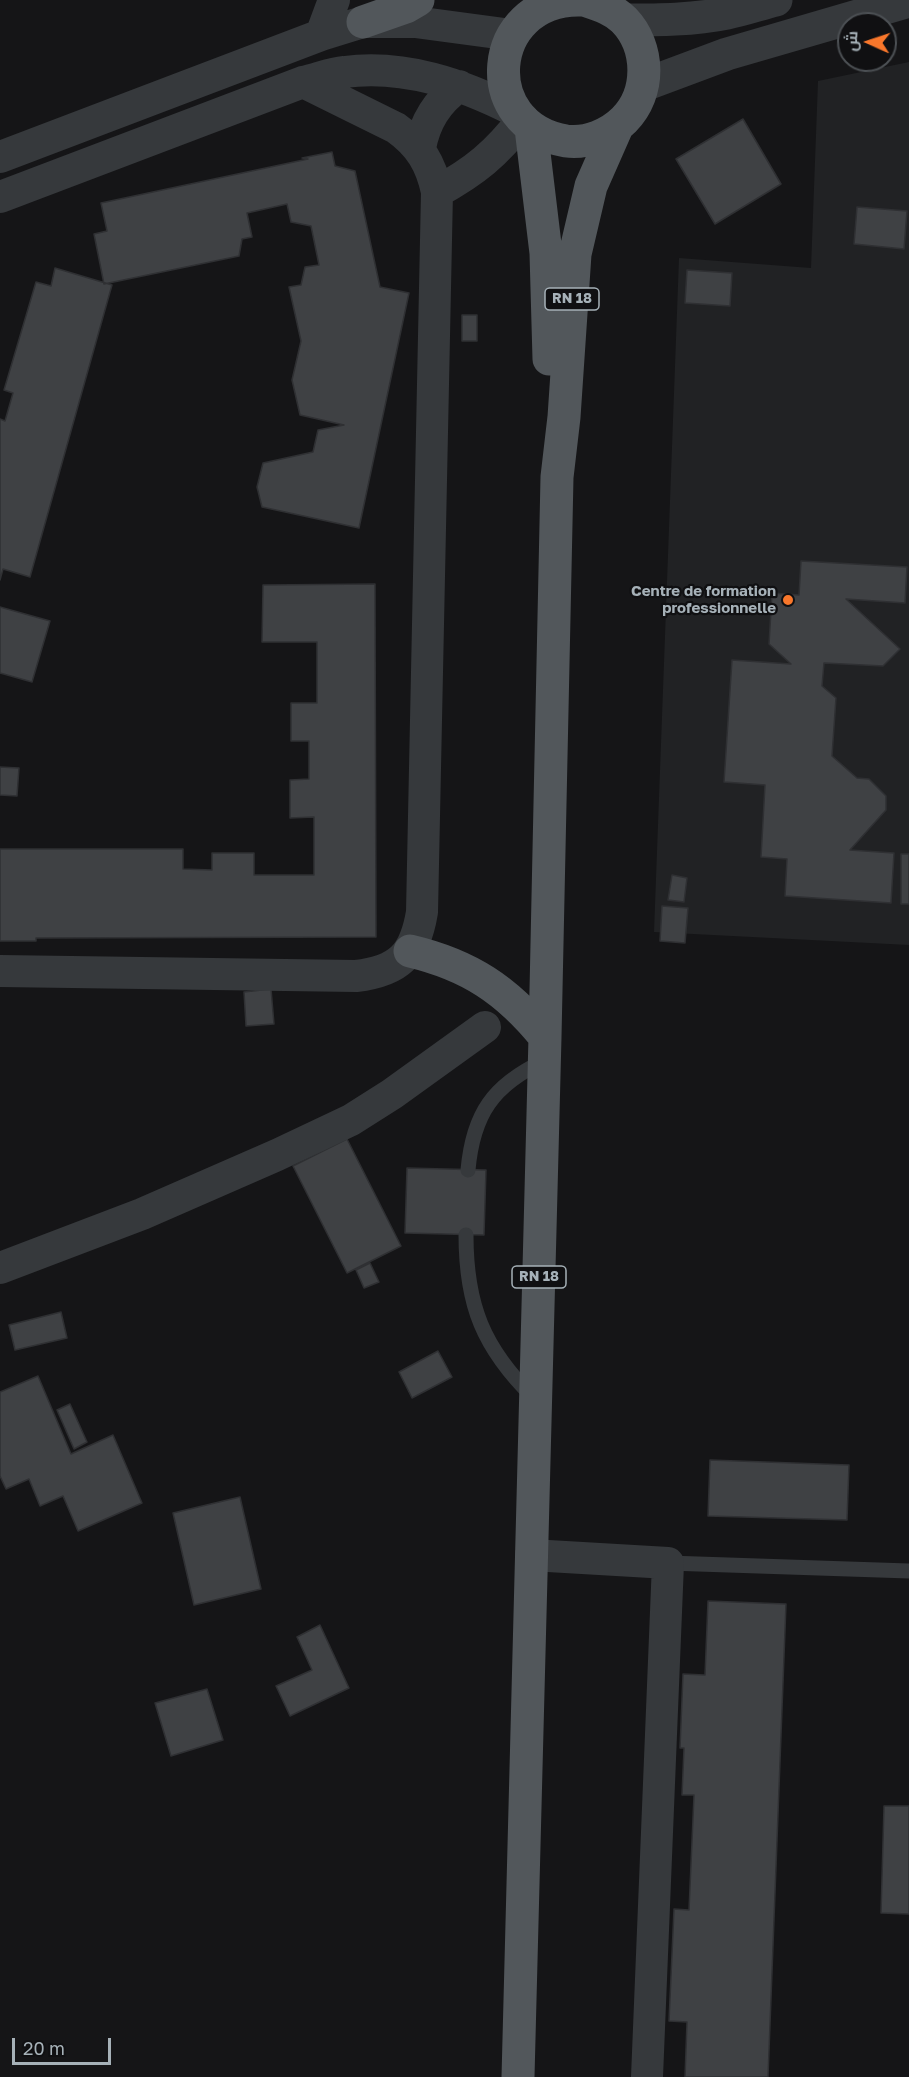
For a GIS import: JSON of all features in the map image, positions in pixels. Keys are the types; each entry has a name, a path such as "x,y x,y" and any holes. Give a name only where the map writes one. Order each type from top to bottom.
{"main road":[{"path":"363,22 406,7 418,0"},
{"name":"RN 18","path":"523,119 551,138 574,142 596,138 617,127 628,116 644,85 644,59 637,38 624,20 606,7 587,1 561,0 540,4 523,20 512,35 503,60 504,87 523,119 546,253 551,418 557,477"},
{"name":"RN 18","path":"518,2077 545,1049 557,477 564,417 576,254 591,186 617,127"},
{"path":"410,951 436,958 486,981 508,997 527,1016 545,1049"}],"street":[{"path":"321,35 334,0"},
{"path":"624,20 678,20 701,17 727,13 776,0"},
{"path":"644,85 727,54 909,1"},
{"path":"0,157 321,35 363,22 416,22 512,35"},
{"path":"0,197 303,82 344,72 394,71 441,79 484,95 523,119 485,162 437,192"},
{"path":"0,971 356,976 376,974 395,965 410,951 419,933 422,912 437,192 434,177 420,148 396,128 303,82"},
{"path":"420,148 429,119 447,95 459,86"},
{"path":"0,1268 142,1214 351,1120 392,1094 485,1027"},
{"path":"531,1555 668,1563 647,2077"}],"lane":[{"path":"468,1170 470,1146 477,1124 489,1103 504,1085 523,1071 545,1049"},
{"path":"466,1235 466,1266 471,1296 481,1326 501,1362 513,1378 536,1400"},
{"path":"668,1563 909,1571"}],"shaded area":[{"name":"Centre de formation professionnelle","path":"909,62 909,945 654,932 679,258 811,268 818,81 861,72 897,72 897,65"}],"building":[{"path":"743,119 781,184 715,224 676,159"},
{"path":"332,152 335,166 355,171 380,287 409,293 359,528 262,507 257,487 263,463 313,452 318,430 344,425 300,415 292,380 301,341 289,287 301,285 305,267 319,265 311,226 291,222 287,204 247,213 252,237 242,239 239,256 104,284 94,234 107,231 101,203"},
{"path":"857,207 907,211 904,249 854,244"},
{"path":"55,268 112,285 30,577 3,569 0,580 0,419 5,421 13,393 4,390 36,282 51,286"},
{"path":"687,270 732,273 730,306 685,303"},
{"path":"462,315 477,315 477,341 462,341"},
{"path":"801,561 907,567 905,603 846,599 900,649 883,666 824,663 822,686 836,698 832,756 857,778 869,779 886,796 886,810 850,850 894,853 891,903 785,896 787,859 761,857 765,785 724,782 732,660 791,664 769,644 772,593 799,595"},
{"path":"375,584 376,937 36,938 36,941 0,941 0,849 183,849 183,869 212,870 212,853 254,853 254,875 314,875 314,817 290,818 290,780 309,779 309,741 291,741 291,703 317,703 317,642 262,642 263,585"},
{"path":"0,607 50,621 32,682 0,673"},
{"path":"0,767 19,768 17,796 0,795"},
{"path":"901,854 909,854 909,904 901,904"},
{"path":"672,875 687,878 684,902 668,900"},
{"path":"662,906 688,908 685,943 660,941"},
{"path":"271,989 274,1024 246,1026 244,992"},
{"path":"347,1139 401,1246 347,1273 293,1166"},
{"path":"407,1168 486,1170 484,1235 405,1233"},
{"path":"370,1263 379,1282 364,1288 356,1270"},
{"path":"61,1312 67,1338 15,1350 9,1325"},
{"path":"438,1351 452,1377 412,1398 399,1372"},
{"path":"38,1376 71,1454 113,1435 142,1503 78,1531 63,1496 40,1506 29,1479 6,1489 0,1476 0,1392"},
{"path":"70,1404 87,1442 74,1449 57,1410"},
{"path":"710,1460 849,1465 847,1520 708,1516"},
{"path":"240,1497 261,1589 194,1605 173,1513"},
{"path":"708,1601 786,1604 768,2077 685,2077 687,2022 669,2021 674,1909 689,1910 694,1795 682,1795 684,1748 680,1748 683,1674 705,1675"},
{"path":"320,1625 349,1688 290,1716 276,1686 312,1670 297,1637"},
{"path":"207,1689 223,1740 171,1756 155,1703"},
{"path":"884,1806 909,1806 909,1914 881,1913"}],"place":[{"name":"Centre de formation professionnelle","path":"788,600"}]}
